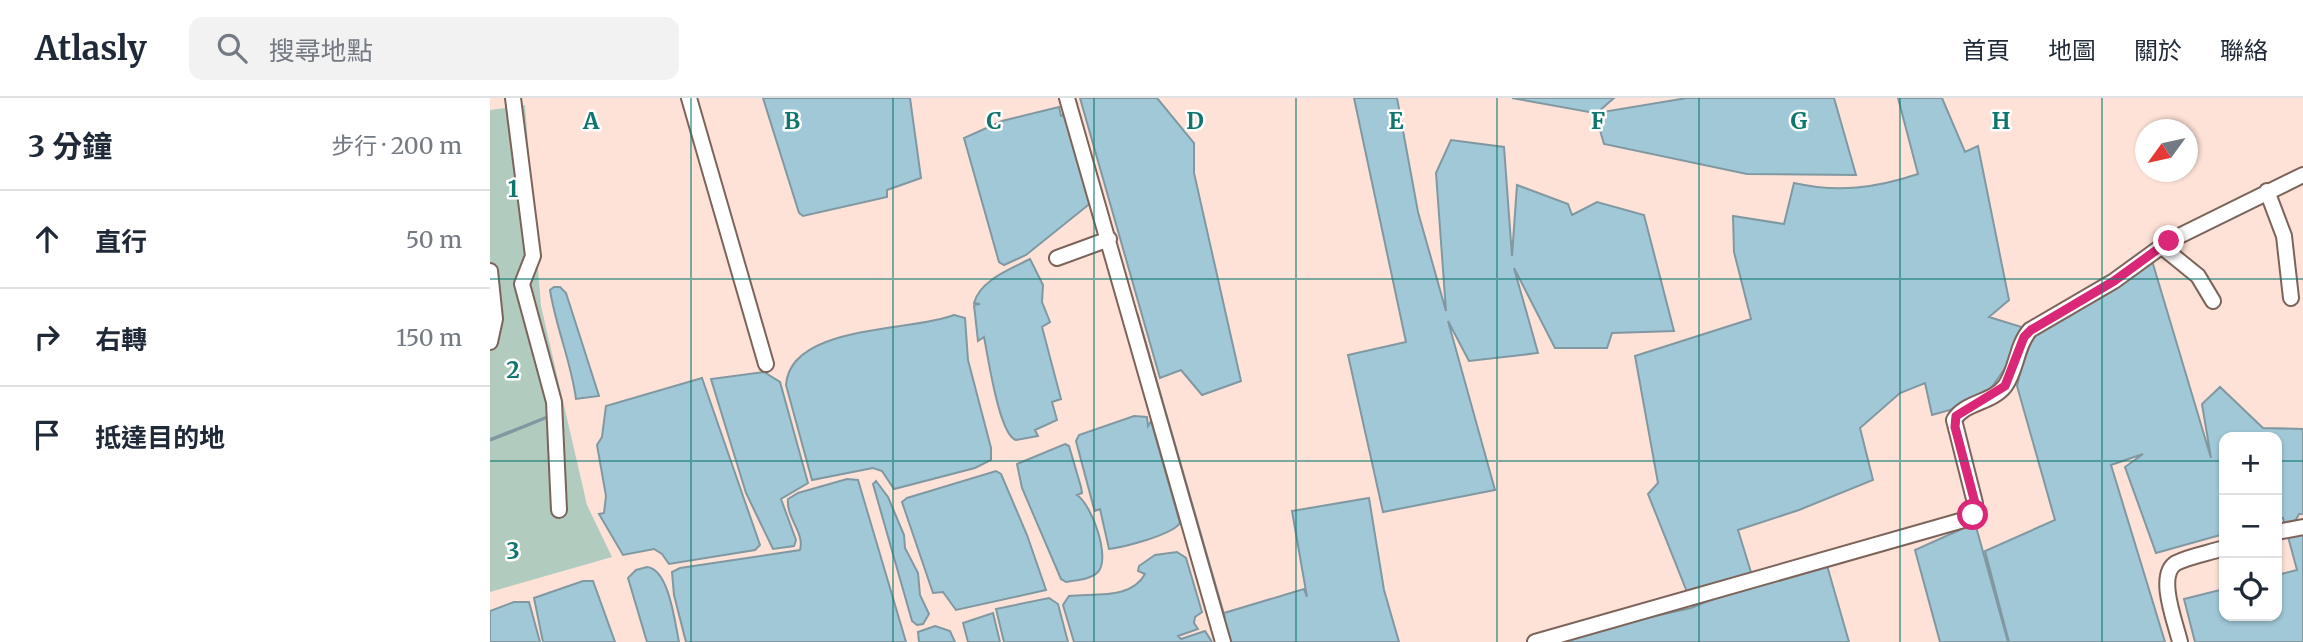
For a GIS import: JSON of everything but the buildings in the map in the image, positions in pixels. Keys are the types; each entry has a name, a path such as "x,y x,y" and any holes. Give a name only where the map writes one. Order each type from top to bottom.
{"street":[{"path":"513,98 533,256 522,284 554,402 559,510"},
{"path":"689,98 766,364"},
{"path":"1067,98 1223,642"},
{"path":"1535,642 1973,515 1975,503 1955,427 1956,416 2005,386 2024,337 2031,330 2114,281 2161,246 2243,202 2303,175"},
{"path":"2267,191 2284,236 2291,298"},
{"path":"1057,258 1109,239"},
{"path":"2161,246 2198,276 2213,301"},
{"path":"490,271 495,319 490,342"},
{"path":"2282,530 2303,527"},
{"path":"2180,642 2166,584 2169,571 2174,564 2219,550"}],"green space":[{"path":"525,105 541,306 587,505 612,557 490,592 490,110"}],"water":[{"path":"763,98 910,98 921,178 887,190 887,197 803,216 799,213"},
{"path":"1080,98 1157,98 1194,143 1194,173 1241,381 1202,395 1181,370 1160,378"},
{"path":"1354,98 1397,98 1418,212 1446,311 1436,173 1451,140 1504,147 1512,256 1517,185 1568,204 1572,215 1597,202 1644,215 1674,331 1612,333 1607,348 1555,348 1514,268 1538,353 1469,361 1448,321 1495,490 1383,512 1348,355 1406,342"},
{"path":"1512,98 1614,98 1597,113 1687,98 1834,98 1856,175 1747,174 1604,144 1595,113"},
{"path":"1898,98 1942,98 1965,152 1978,146 2009,300 1989,317 2031,330 2150,254 2211,458 2202,404 2220,387 2263,428 2303,429 2303,514 2299,514 2288,534 2303,534 2303,642 2195,642 2184,599 2219,590 2219,621 2282,621 2282,574 2297,570 2282,518 2282,432 2219,432 2219,535 2156,553 2125,467 2143,454 2111,465 2165,642 2009,642 1985,551 2055,520 2017,386 2029,334 1982,401 1932,415 1925,383 1900,393 1860,428 1873,480 1799,510 1738,530 1754,582 1826,562 1849,642 1539,642 1691,608 1750,584 1687,592 1648,494 1658,483 1635,356 1751,319 1734,252 1733,216 1784,224 1794,183 1826,188 1857,188 1918,174"},
{"path":"1059,107 1061,116 1066,114 1092,202 1026,255 1004,265 999,262 964,138 1002,121"},
{"path":"1030,259 1043,285 1042,302 1050,322 1042,327 1061,399 1052,402 1057,420 1035,430 1038,436 1016,440 1010,435 999,410 984,337 978,341 974,305 980,304 974,303 977,295 989,282"},
{"path":"560,287 566,293 599,396 576,399 550,290"},
{"path":"954,315 965,318 968,360 991,448 991,460 975,468 894,489 882,471 873,468 812,480 786,385 793,365 808,351 830,341"},
{"path":"764,372 780,382 808,483 781,499 796,540 794,546 773,549 746,493 711,379"},
{"path":"702,378 760,545 755,550 669,564 662,554 654,549 623,555 599,514 604,513 606,496 597,445 602,437 606,406"},
{"path":"1134,416 1147,417 1148,426 1151,421 1180,523 1158,536 1109,549 1100,509 1095,511 1076,441 1079,435"},
{"path":"1065,444 1069,446 1081,487 1082,493 1077,495 1094,520 1102,555 1101,565 1095,575 1066,582 1061,579 1022,488 1017,464"},
{"path":"996,471 1001,474 1027,535 1046,590 956,610 943,592 933,593 902,502 907,498"},
{"path":"847,479 858,480 906,642 686,642 674,595 672,572 680,568 800,550 800,538 790,513 788,499 798,493"},
{"path":"876,481 888,497 904,535 905,548 918,573 920,595 929,614 923,624 917,625 912,621 873,484"},
{"path":"1369,498 1384,590 1399,642 1221,642 1214,616 1304,589 1307,597 1292,511"},
{"path":"1975,523 2008,642 1940,642 1915,550"},
{"path":"1177,552 1186,558 1202,612 1195,617 1194,623 1198,629 1178,636 1181,639 1205,631 1212,642 1074,642 1063,605 1069,596 1111,594 1131,588 1145,574 1138,571 1139,566 1155,555"},
{"path":"647,567 655,570 666,587 679,642 647,642 628,578 636,570"},
{"path":"583,581 593,581 615,642 543,642 534,598"},
{"path":"1049,598 1058,604 1068,642 1004,642 996,609"},
{"path":"514,602 529,602 540,642 490,642 490,611"},
{"path":"993,613 1000,642 968,642 963,623"},
{"path":"935,626 950,631 955,642 919,642 918,632"}],"waterway":[{"path":"1137,315 1224,617"},
{"path":"490,440 550,416"}],"route":[{"path":"1973,515 1975,503 1955,427 1956,416 2005,386 2024,337 2031,330 2114,281 2169,241"}]}
